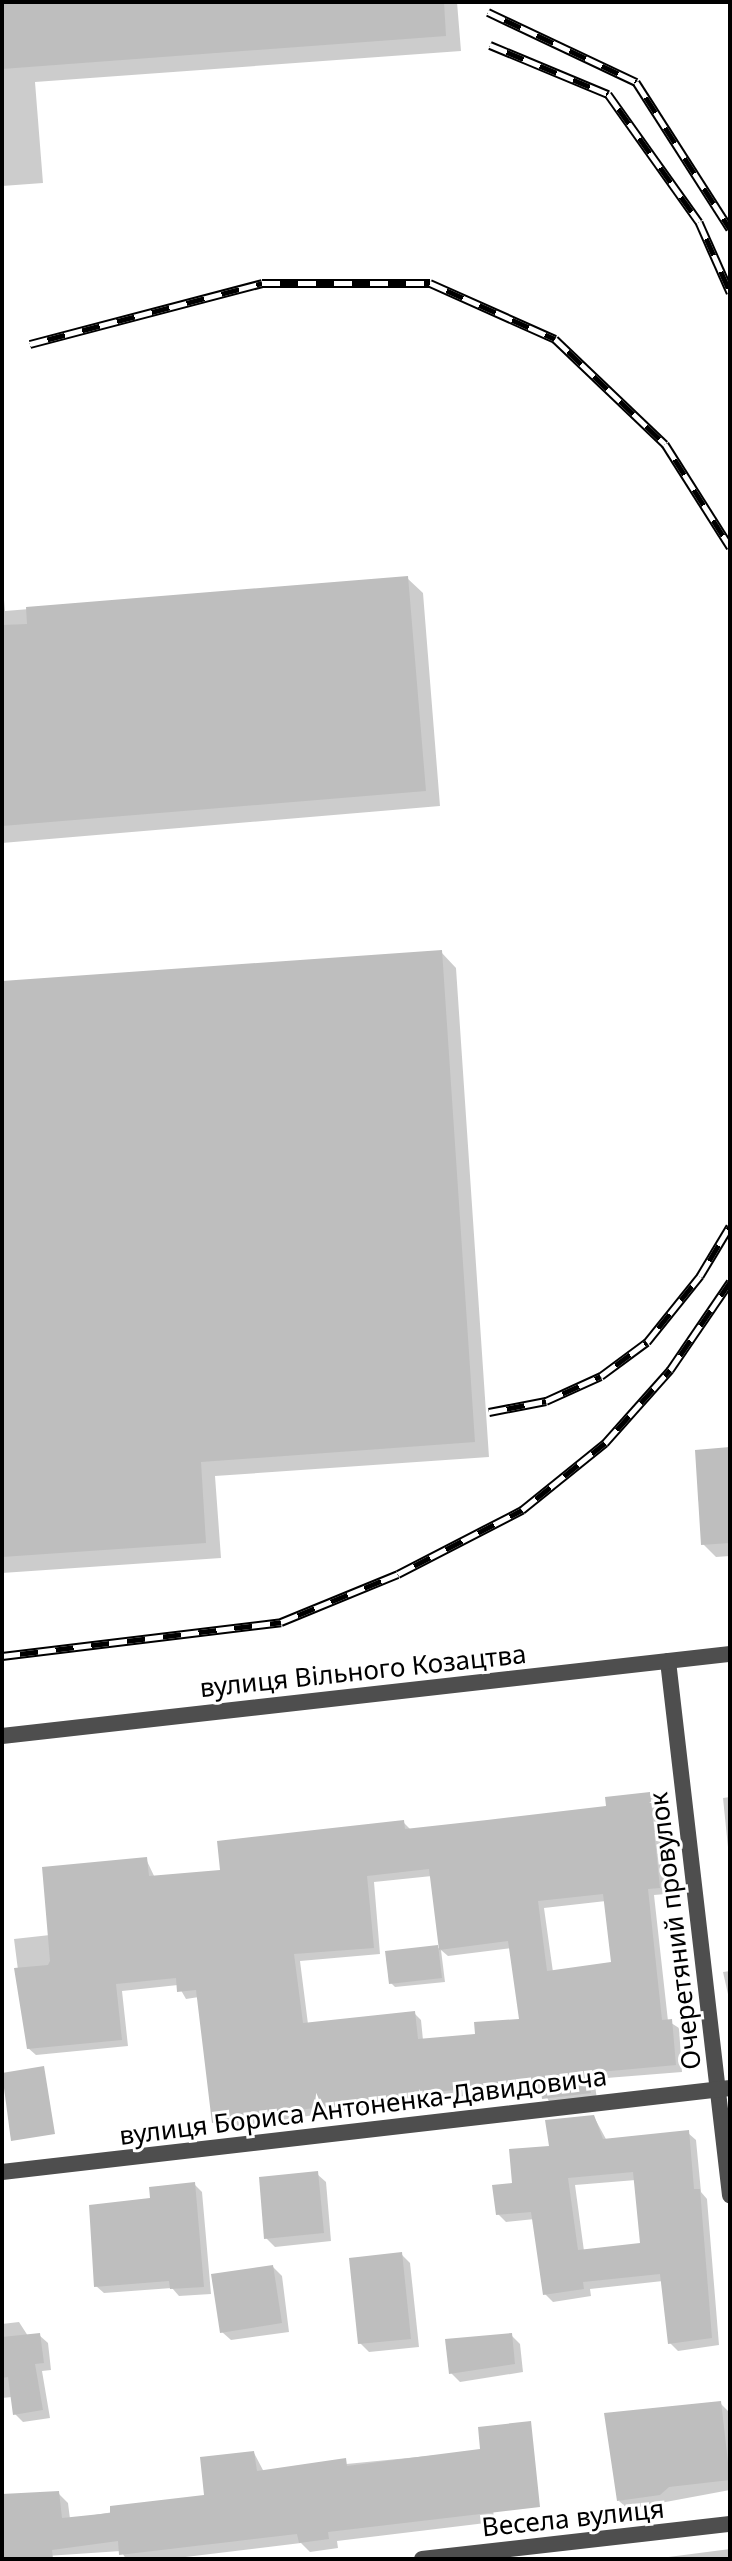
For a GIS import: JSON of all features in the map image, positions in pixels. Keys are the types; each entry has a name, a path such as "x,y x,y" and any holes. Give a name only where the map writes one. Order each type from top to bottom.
{"street":[{"name":"вулиця Вільного Козацтва","path":"2,1736 730,1654"},
{"name":"Очеретяний провулок","path":"668,1661 724,2089 730,2195"},
{"name":"вулиця Бориса Антоненка-Давидовича","path":"2,2172 724,2089"},
{"name":"Весела вулиця","path":"422,2559 730,2524"}],"building":[{"path":"2,2 444,2 446,36 2,69"},
{"path":"408,576 426,791 2,826 2,625 27,624 26,607"},
{"path":"442,950 475,1442 201,1462 206,1543 2,1557 2,981"},
{"path":"730,1447 730,1543 701,1545 695,1450"},
{"path":"650,1792 660,1888 648,1889 662,2020 672,2019 676,2065 588,2073 591,2093 542,2099 540,2083 408,2094 212,2123 196,1990 177,1992 176,1978 116,1984 122,2040 27,2049 14,1968 48,1965 50,1961 42,1867 147,1857 149,1876 220,1870 217,1841 404,1820 405,1829 487,1820 606,1806 605,1797","holes":["429,1869 439,1950 508,1941 519,2019 474,2022 475,2034 418,2039 415,2011 303,2023 294,1954 374,1948 367,1876","603,1894 611,1962 547,1971 538,1901"]},
{"path":"438,1945 442,1978 389,1984 385,1951"},
{"path":"44,2066 55,2134 11,2141 2,2073"},
{"path":"594,2115 603,2139 689,2130 694,2189 700,2189 712,2338 668,2344 660,2274 583,2282 584,2289 543,2295 531,2212 496,2215 492,2185 512,2183 509,2149 549,2146 545,2120","holes":["633,2172 640,2243 578,2250 568,2178"]},
{"path":"318,2171 324,2233 264,2239 259,2177"},
{"path":"195,2182 204,2287 170,2289 169,2281 94,2287 89,2205 150,2198 149,2187"},
{"path":"402,2252 411,2339 358,2344 349,2258"},
{"path":"273,2265 282,2323 220,2333 211,2274"},
{"path":"40,2333 44,2363 35,2364 43,2410 13,2415 8,2377 2,2378 2,2337"},
{"path":"512,2333 515,2364 449,2374 445,2339"},
{"path":"721,2401 730,2480 669,2487 660,2495 617,2501 604,2413"},
{"path":"531,2421 540,2507 328,2532 329,2539 299,2543 297,2534 119,2555 118,2541 52,2550 53,2559 2,2559 2,2494 59,2491 62,2518 110,2513 110,2506 204,2495 200,2457 254,2451 257,2471 346,2458 347,2466 480,2449 478,2427"}],"railway":[{"path":"488,12 636,82 730,229"},
{"path":"490,45 608,94 699,222 730,292"},
{"path":"30,344 262,283 430,283 555,339 665,444 730,547"},
{"path":"489,1412 546,1401 601,1376 647,1342 700,1276 730,1226"},
{"path":"2,1656 281,1622 398,1574 522,1510 605,1443 670,1370 730,1282"}]}
